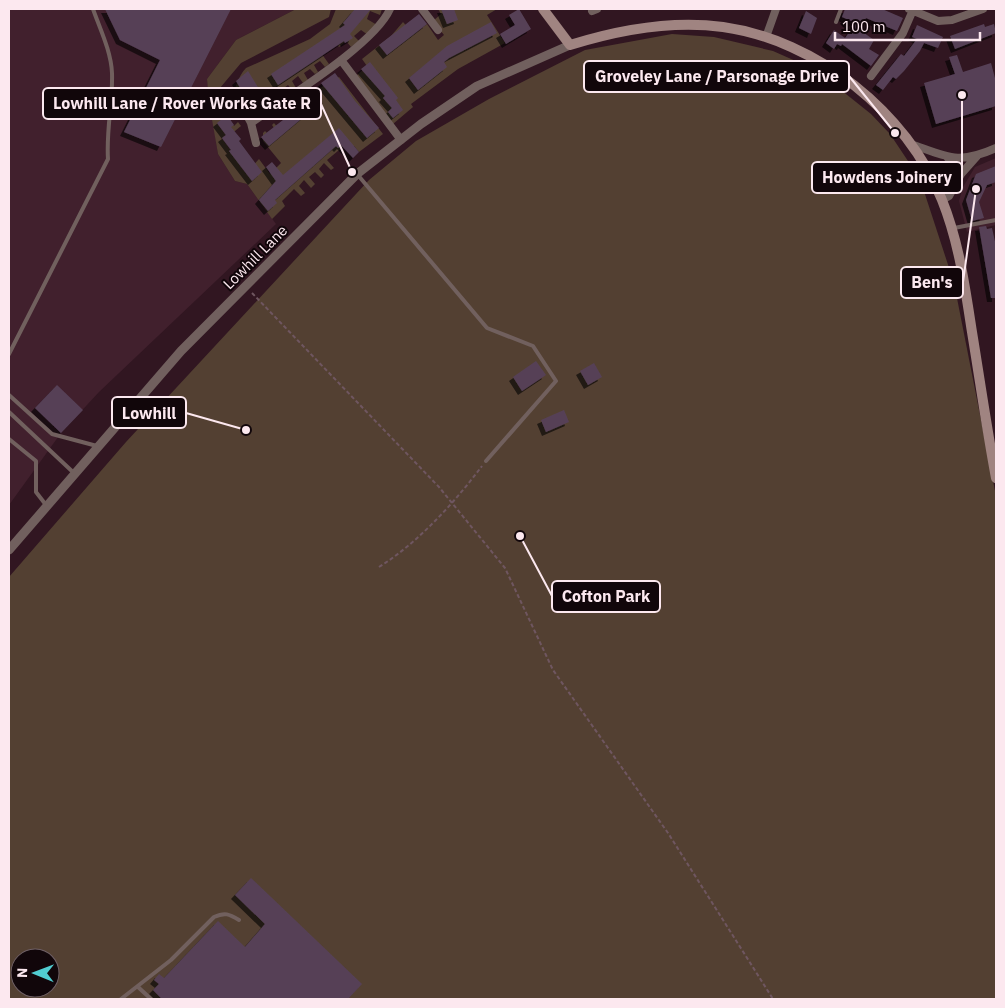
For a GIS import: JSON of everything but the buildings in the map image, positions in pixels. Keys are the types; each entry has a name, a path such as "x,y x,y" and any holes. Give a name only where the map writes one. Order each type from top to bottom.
{"main road":[{"path":"543,9 570,45 628,30 674,26 721,27 766,38 790,47 821,63 864,94 911,144 927,168 942,200 952,228 964,281 996,478"}],"street":[{"path":"251,123 340,60 384,22 390,9"},
{"path":"422,9 438,30"},
{"path":"766,38 776,9"},
{"path":"871,76 903,33 911,9 938,21 961,17 983,9"},
{"path":"958,9 961,17"},
{"name":"Lowhill Lane","path":"9,550 181,351 357,174 477,86 570,45"},
{"path":"340,60 401,140"},
{"path":"242,106 251,123 256,143"},
{"path":"911,144 958,159 976,156 996,148"},
{"path":"942,200 949,196 961,174 976,156"},
{"path":"947,157 961,174"}],"lane":[{"path":"9,354 108,159 107,140 112,72 108,51 93,9"},
{"path":"836,22 841,9"},
{"path":"357,174 487,328 533,346 556,381 486,461"},
{"path":"952,228 996,220"},
{"path":"9,395 52,434 98,447"},
{"path":"9,412 75,474"},
{"path":"9,439 36,461 36,492 47,506"},
{"path":"121,999 172,960 214,917 222,913 229,914 239,920"},
{"path":"138,987 151,999"}],"path":[{"path":"246,286 452,501 506,568 554,670 668,833 772,999"},
{"path":"379,567 396,556 452,501 486,461"}],"shaded area":[{"path":"9,9 296,9 236,40 207,79 218,154 235,181 247,184 276,224 99,392 61,433 9,505"},
{"path":"296,9 331,9 329,17 241,63 209,101 207,79 236,40"},
{"path":"336,9 382,9 380,15 370,11 367,19 377,25 368,35 361,30 354,36 359,41 351,47 346,41 339,47 332,38 319,50 329,64 325,67 320,61 314,65 318,72 315,74 310,69 304,73 308,80 303,83 298,76 292,81 296,88 293,91 288,85 280,91 277,86 274,88 279,98 269,106 257,93 242,105 239,104 246,94 241,89 232,98 229,98 246,68 310,39 330,24"},
{"path":"438,9 497,9 487,15 505,43 458,69 411,104 413,107 393,124 356,76 367,66 362,59 391,36 403,22 414,34 427,24 438,40 444,35 433,21 441,14"},
{"path":"672,34 714,37 773,51 816,70 871,114 890,134 920,179 954,283 996,496 996,999 9,999 9,577 126,442 369,180 416,141 489,99 585,50"},
{"path":"339,77 383,134 359,152 354,146 344,146 327,160 334,168 331,170 324,163 319,169 324,175 321,178 315,172 309,177 315,184 311,188 304,180 299,186 305,193 301,196 294,189 282,201 285,206 272,219 247,184 235,181 218,154 210,108 222,98 233,108 227,115 234,126 238,122 241,126 224,140 246,173 259,159 270,174 281,163 263,141 263,133 265,131 268,134 274,128 272,125 274,123 279,129 285,122 282,117 284,114 289,120 295,114 292,109 296,106 304,116 322,103 313,92"},
{"path":"996,158 996,225 967,232 959,201 963,187 975,167"}],"place":[{"name":"Howdens Joinery","path":"962,95"},
{"name":"Groveley Lane / Parsonage Drive","path":"895,133"},
{"name":"Lowhill Lane / Rover Works Gate R","path":"352,172"},
{"name":"Ben's","path":"976,189"},
{"name":"Lowhill","path":"246,430"},
{"name":"Cofton Park","path":"520,536"}]}
